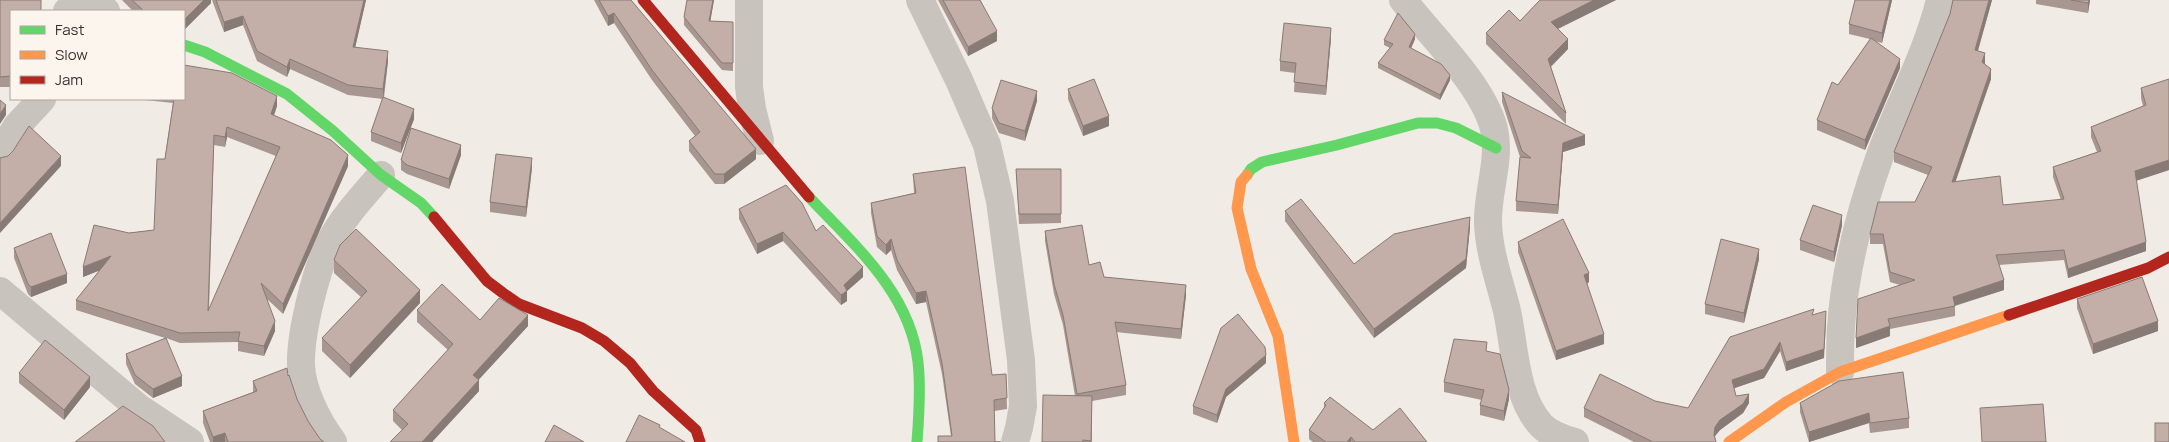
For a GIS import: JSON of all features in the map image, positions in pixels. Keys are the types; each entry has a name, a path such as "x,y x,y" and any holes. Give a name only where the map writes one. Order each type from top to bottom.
{"street":[{"path":"69,10 89,0 104,10"},
{"path":"643,0 802,190 877,269 894,294 911,330 918,362 919,412 917,442"},
{"path":"749,0 750,87 752,109 760,141"},
{"path":"920,0 984,137 1000,201 1021,360 1023,406 1020,428 1015,442"},
{"path":"1403,0 1451,56 1486,108 1494,129 1496,148 1488,202 1488,225 1498,279 1515,348 1517,373 1526,402 1542,426 1562,438 1575,442"},
{"path":"1840,372 1841,328 1845,294 1859,225 1881,153 1932,28 1940,0"},
{"path":"185,45 205,52 288,94 333,131 381,175 421,202 487,281 519,304 582,328 604,341 630,363 653,391 696,430 700,442"},
{"path":"0,153 17,126 41,100"},
{"path":"1294,442 1278,336 1251,269 1237,208 1242,182 1251,169 1262,162 1337,145 1418,123 1437,123 1456,128 1496,148"},
{"path":"333,442 321,425 309,398 301,365 311,295 330,242 356,204 381,175"},
{"path":"1729,442 1778,406 1840,372 2148,268 2169,257"},
{"path":"0,291 139,408 190,442"}],"building":[{"path":"0,0 41,0 41,10 10,10 10,76 0,77"},
{"path":"132,0 204,0 185,19 185,10 143,10"},
{"path":"216,0 364,0 353,47 388,51 383,89 348,85 290,59 287,67 257,51 243,16 224,22"},
{"path":"599,0 631,0 756,149 724,174 715,174 689,141 700,132 652,70 614,13 608,16"},
{"path":"687,0 713,0 709,21 733,22 733,63 722,63 684,17"},
{"path":"943,0 980,0 997,31 968,47"},
{"path":"1540,0 1594,0 1551,22 1568,39 1548,59 1566,113 1486,33 1509,10 1520,21"},
{"path":"1855,0 1890,0 1882,33 1849,24"},
{"path":"1953,0 1989,0 1975,50 1985,53 1982,62 1991,69 1952,182 2000,176 2003,205 2064,199 2053,167 2101,151 2091,127 2146,105 2141,88 2169,79 2169,160 2135,171 2146,242 2068,269 2064,250 1996,255 2004,280 1953,297 1955,306 1888,319 1890,326 1856,338 1858,299 1915,280 1890,272 1883,234 1870,234 1878,202 1915,202 1932,167 1894,152 1950,14"},
{"path":"2071,0 2089,0 2088,3"},
{"path":"1398,13 1415,34 1409,47 1441,64 1450,75 1440,95 1378,63 1393,44 1384,40"},
{"path":"1284,23 1331,28 1326,86 1294,82 1296,63 1280,61"},
{"path":"1871,38 1900,59 1865,140 1817,120 1832,82 1838,85"},
{"path":"185,65 232,73 277,96 271,114 331,140 348,155 283,304 261,283 275,321 264,346 238,341 240,332 180,333 76,300 111,256 83,267 94,225 129,233 154,230 157,159 165,159 174,100 185,100","holes":["227,127 280,147 208,311 214,135 225,137"]},
{"path":"1094,79 1109,116 1083,126 1068,89"},
{"path":"1001,80 1037,91 1025,131 999,123 992,108"},
{"path":"1502,92 1585,135 1563,143 1558,205 1516,201 1520,157 1531,158 1522,151"},
{"path":"383,97 414,109 401,143 371,132"},
{"path":"0,100 6,105 0,114"},
{"path":"29,126 61,156 0,223 0,158 8,156 13,151"},
{"path":"411,128 461,145 449,179 407,165 401,160"},
{"path":"496,154 532,158 526,207 490,202"},
{"path":"965,167 992,375 1006,374 1007,398 994,400 995,442 938,442 938,436 952,436 942,363 926,291 916,293 897,260 891,239 886,245 877,236 871,203 916,193 913,174"},
{"path":"1016,169 1061,169 1061,214 1019,214"},
{"path":"786,185 802,203 816,231 823,225 863,267 844,285 847,291 841,295 783,232 757,244 739,209"},
{"path":"1301,199 1354,264 1394,234 1470,217 1466,259 1374,329 1285,211"},
{"path":"1813,205 1842,215 1834,252 1800,240"},
{"path":"1563,219 1589,273 1584,275 1604,334 1556,351 1518,242"},
{"path":"1082,225 1089,265 1100,262 1104,277 1186,285 1181,329 1115,322 1126,385 1077,394 1045,231"},
{"path":"356,229 420,290 350,365 322,338 367,291 334,260 340,245"},
{"path":"51,233 67,274 31,287 28,284 14,248"},
{"path":"1721,239 1759,249 1744,313 1705,304"},
{"path":"2142,277 2158,321 2093,344 2077,299"},
{"path":"442,284 480,320 499,298 528,315 473,375 479,380 422,442 390,442 408,424 393,410 453,344 417,310"},
{"path":"1814,309 1812,315 1826,311 1824,349 1786,362 1780,342 1764,369 1732,380 1736,396 1749,394 1743,404 1720,420 1715,427 1714,435 1716,442 1653,442 1584,408 1600,374 1655,401 1688,408 1730,337"},
{"path":"1238,314 1265,347 1266,355 1226,389 1217,415 1193,406 1221,328"},
{"path":"166,338 182,376 153,389 135,375 126,354"},
{"path":"1454,339 1487,342 1486,351 1500,354 1509,390 1504,411 1480,405 1484,390 1444,382"},
{"path":"45,340 90,377 64,410 19,373"},
{"path":"287,368 288,376 297,399 308,421 324,442 228,442 225,433 213,437 203,411 257,391 253,381"},
{"path":"1903,372 1909,418 1870,423 1869,413 1809,432 1800,403 1839,381"},
{"path":"1043,395 1092,396 1091,441 1042,442"},
{"path":"1330,397 1373,430 1400,408 1427,442 1355,442 1351,437 1347,442 1326,442 1309,430 1326,405 1324,403"},
{"path":"2043,404 2046,442 1982,442 1980,408"},
{"path":"123,406 153,426 165,442 75,442"},
{"path":"639,415 660,425 659,427 685,442 626,442"},
{"path":"2155,423 2169,423 2169,442 2155,442"},
{"path":"554,425 584,442 545,442"}],"traffic: fast":[{"path":"185,45 205,52 287,94 333,131 381,175 421,203 434,217"},
{"path":"1247,175 1251,169 1262,162 1337,145 1418,123 1437,123 1456,128 1496,148"},
{"path":"809,197 877,271 904,313 913,337 918,362 920,392 917,442"}],"traffic: slow":[{"path":"1247,175 1241,182 1237,208 1251,269 1278,336 1294,442"},
{"path":"1729,442 1786,402 1840,372 2009,315"}],"traffic: jam":[{"path":"643,0 809,197"},
{"path":"434,217 487,281 503,293 519,304 582,328 604,341 630,363 653,391 696,430 700,442"},
{"path":"2009,315 2148,268 2169,257"}]}
